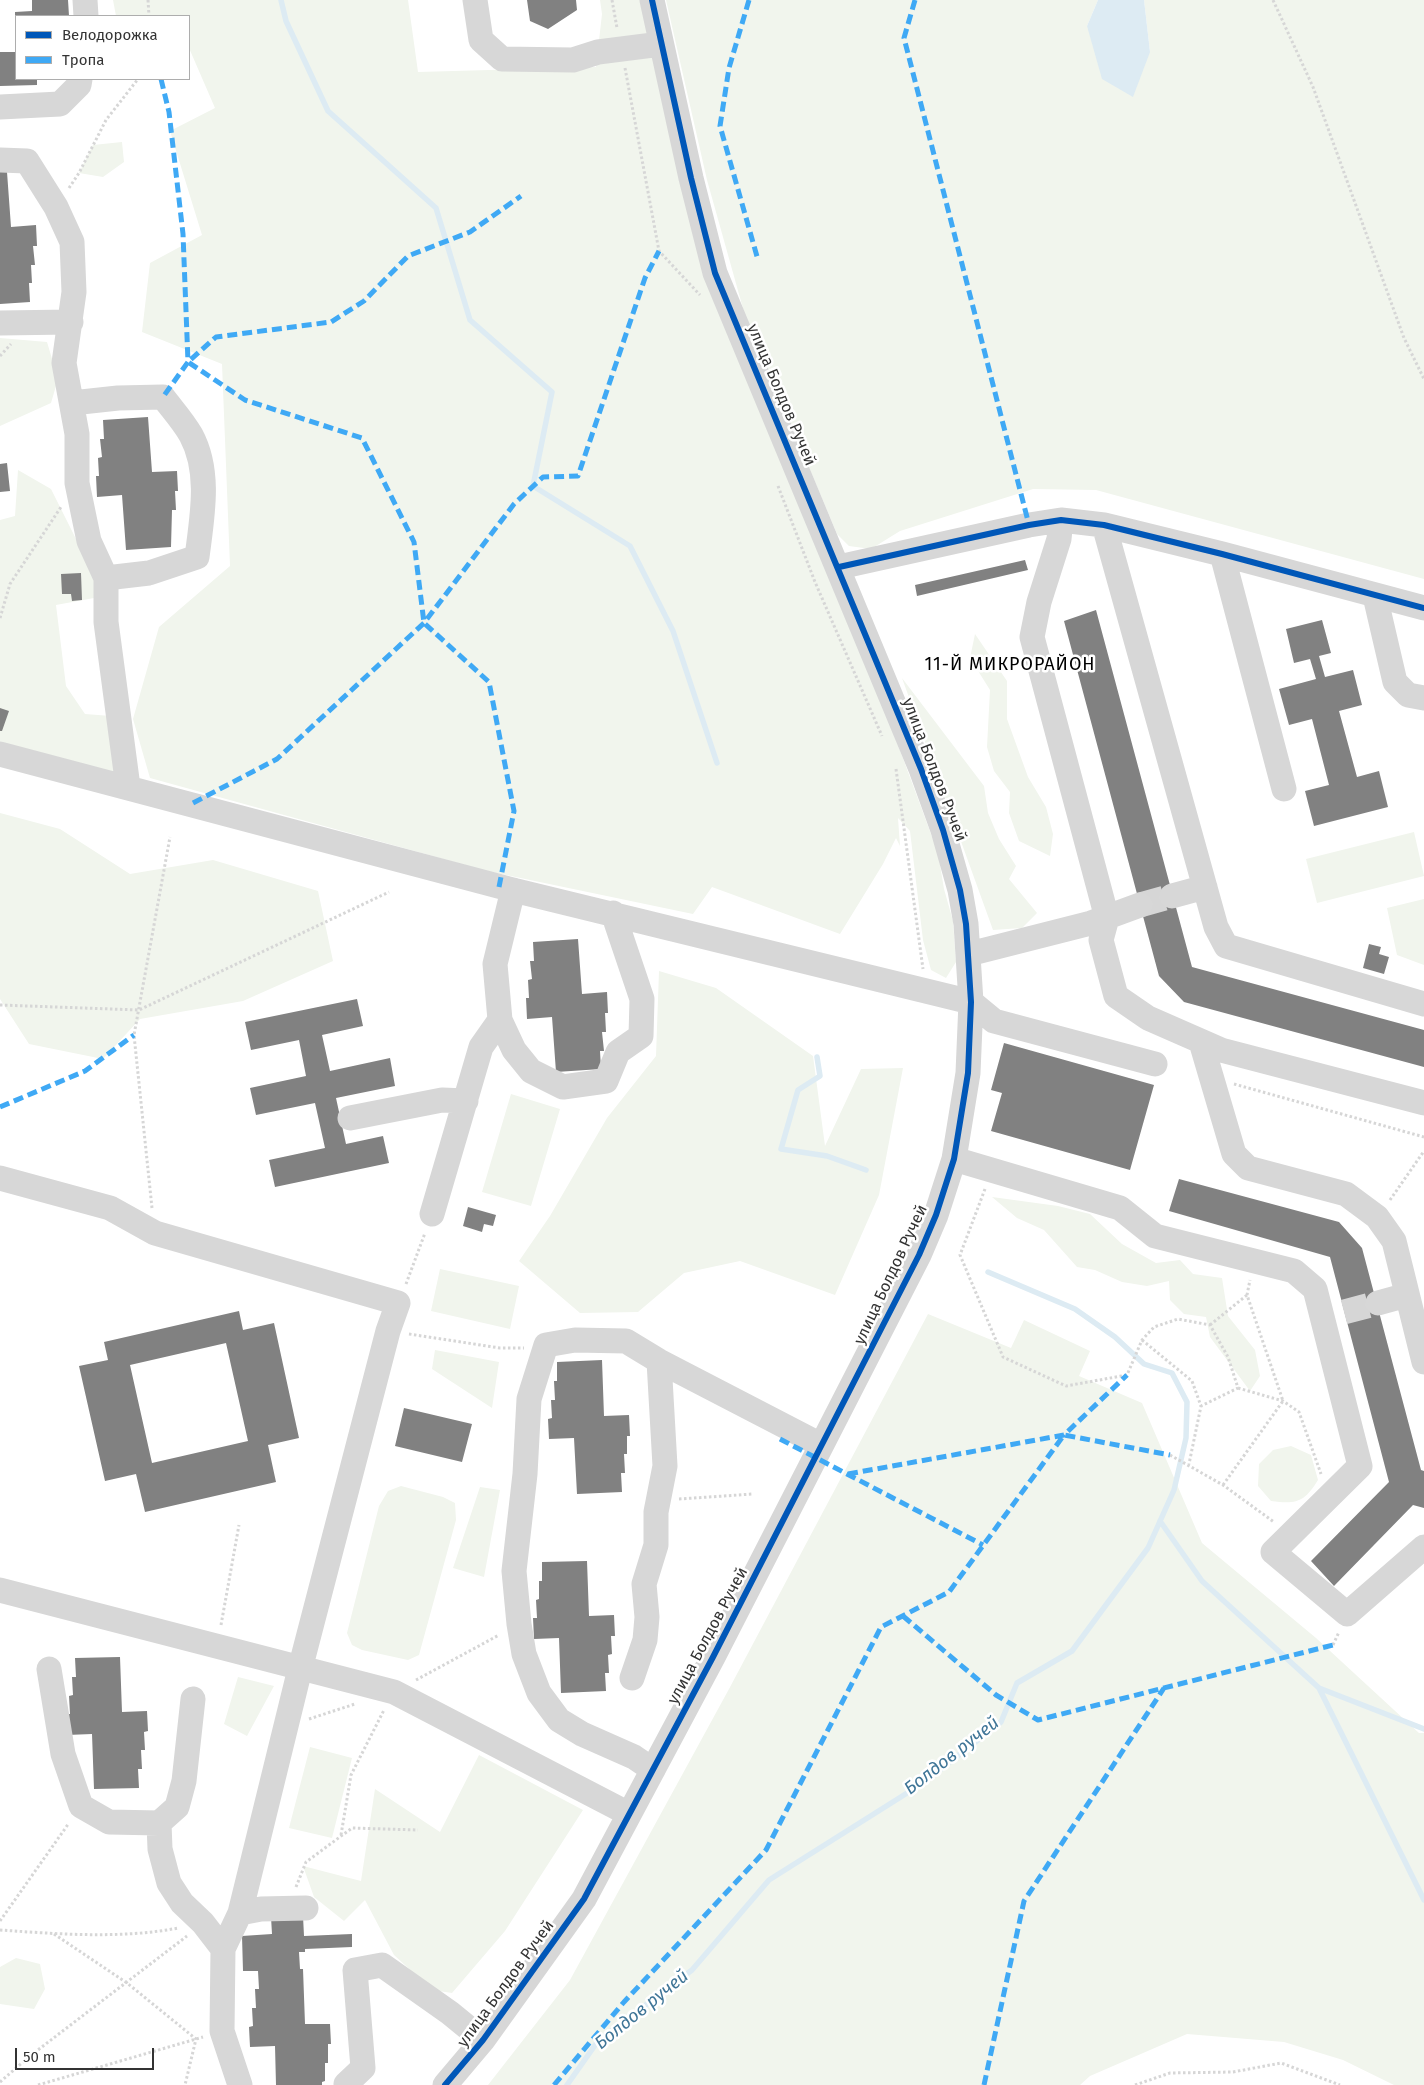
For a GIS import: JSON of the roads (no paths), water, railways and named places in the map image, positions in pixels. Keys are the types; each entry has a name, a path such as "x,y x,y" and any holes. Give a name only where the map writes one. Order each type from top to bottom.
{"street":[{"path":"85,0 86,15"},
{"path":"475,0 481,40 502,59 573,60 598,52 661,44"},
{"name":"улица Болдов Ручей","path":"445,2085 483,2040 584,1899 821,1445 919,1255 936,1215 954,1159 968,1073 972,1002 969,954 960,890 943,830 920,768 838,567 715,273 691,178 652,0"},
{"path":"0,107 60,104 79,85 80,80"},
{"path":"0,160 27,161 56,207 72,242 74,292 64,363 77,434 77,483 89,540 106,578 106,622 128,787"},
{"path":"0,323 71,322"},
{"path":"72,403 118,398 163,397 191,436 203,474 203,510 197,557 150,573 106,578"},
{"path":"838,567 1029,525 1061,520 1104,525 1222,554 1424,608"},
{"path":"1061,520 1059,539 1039,602 1032,637 1107,918 1102,940 1116,996 1148,1018 1221,1050 1424,1103"},
{"path":"1104,525 1216,927 1226,946 1424,1004"},
{"path":"1222,554 1284,789"},
{"path":"1375,596 1395,682 1408,695 1424,698"},
{"path":"0,754 513,890 972,1002 994,1021 1155,1064"},
{"path":"1172,896 1205,888"},
{"path":"513,890 496,964 500,1020 514,1050 531,1071 564,1087 606,1081 618,1052 641,1036 642,999 613,914"},
{"path":"969,954 1107,918 1140,905"},
{"path":"432,1214 481,1047 500,1020"},
{"path":"1201,1042 1234,1154 1248,1168 1346,1194 1377,1217 1394,1241 1424,1362"},
{"path":"350,1118 442,1100 466,1101"},
{"path":"954,1159 1120,1208 1154,1236 1294,1271 1315,1289 1333,1315 1360,1466 1273,1552 1347,1614 1424,1547"},
{"path":"0,1178 110,1208 155,1233 398,1303 388,1331 300,1669 240,1913 223,1949 222,2031 240,2085"},
{"path":"1378,1303 1408,1296"},
{"path":"653,1770 634,1757 582,1734 559,1720 539,1693 524,1654 514,1571 524,1483 529,1399 546,1345 575,1340 626,1341 659,1361 821,1445"},
{"path":"632,1678 645,1640 647,1616 644,1584 656,1545 656,1512 665,1466 659,1361"},
{"path":"0,1590 394,1692 629,1814"},
{"path":"49,1670 63,1754 81,1806 109,1822 159,1823 177,1807 184,1781 194,1699"},
{"path":"159,1823 160,1849 169,1882 182,1903 204,1924 223,1949"},
{"path":"240,1913 261,1909 297,1908"},
{"path":"346,2084 363,2068 355,1970 382,1965 450,2013 483,2040"}],"waterway":[{"path":"281,0 286,21 328,111 436,208 470,320 552,392 533,486 630,546 673,631 717,763"},
{"name":"Болдов ручей","path":"817,1057 820,1076 798,1090 781,1149 827,1156 866,1170"},
{"name":"Болдов ручей","path":"567,2085 598,2041 692,1970 769,1880 923,1783 1001,1722 1017,1683 1072,1651 1148,1548 1174,1490 1186,1438 1187,1402 1172,1373 1144,1364 1115,1337 1075,1309 988,1272"},
{"path":"1160,1521 1202,1581 1319,1688 1424,1729"},
{"path":"1319,1688 1424,1900"}],"tunnel":[{"path":"1140,905 1172,896"},
{"path":"1344,1312 1378,1303"}],"district":[{"name":"11-Й МИКРОРАЙОН","path":"1010,665"}]}
